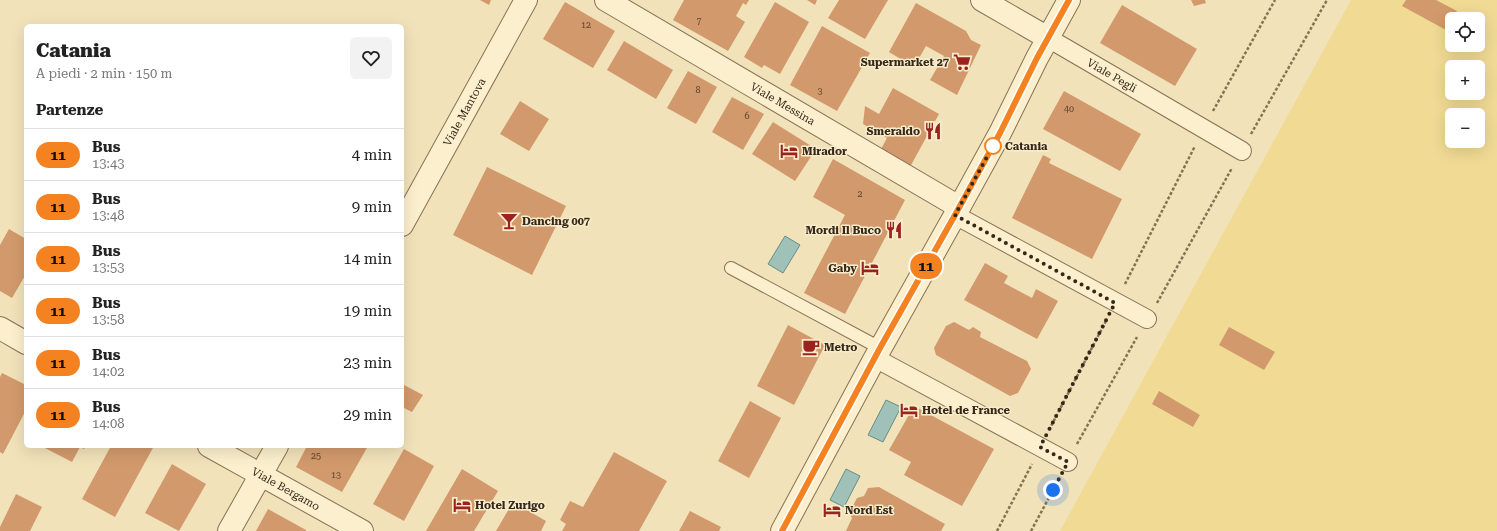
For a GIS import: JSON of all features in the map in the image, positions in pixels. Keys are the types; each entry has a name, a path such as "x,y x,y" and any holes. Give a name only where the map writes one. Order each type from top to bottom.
{"street":[{"name":"Viale Mantova","path":"404,221 526,0"},
{"name":"Viale Messina","path":"606,0 957,211 1115,303 1147,319"},
{"name":"Viale Pegli","path":"982,0 1242,151"},
{"path":"784,530 877,353 1000,133 1069,0"},
{"path":"0,328 24,341"},
{"path":"877,353 1068,462"},
{"name":"Viale Bergamo","path":"213,448 362,531"},
{"path":"229,531 276,448"}],"lane":[{"path":"731,268 877,353"}],"path":[{"path":"997,531 1204,129 1275,0"},
{"path":"1031,531 1147,319 1327,0"}],"sand":[{"path":"1351,0 1497,0 1497,531 1060,531"}],"water":[{"path":"785,236 800,245 783,273 768,264"},
{"path":"886,400 901,407 883,442 868,435"},
{"path":"846,469 860,476 844,507 830,500"}],"building":[{"path":"480,0 491,0 489,5"},
{"path":"684,0 749,0 746,5 743,3 736,16 745,22 728,51 673,20"},
{"path":"807,0 817,0 815,5"},
{"path":"839,0 888,0 865,39 828,18"},
{"path":"1191,0 1205,0 1206,3 1194,6"},
{"path":"1406,0 1436,0 1457,11 1445,12 1445,29 1402,6"},
{"path":"565,2 615,31 593,68 543,39"},
{"path":"775,2 809,22 780,74 764,65 762,68 744,57"},
{"path":"916,3 966,31 971,40 981,45 957,95 930,80 944,56 926,46 914,67 889,52"},
{"path":"1122,5 1197,49 1175,86 1100,43"},
{"path":"822,26 870,53 837,111 790,85"},
{"path":"624,41 673,70 656,99 607,70"},
{"path":"688,71 717,87 696,124 667,108"},
{"path":"893,88 939,114 910,167 880,151 887,138 863,124 865,106 879,114"},
{"path":"1064,91 1141,134 1120,171 1043,129"},
{"path":"732,97 764,114 743,150 712,132"},
{"path":"520,101 549,119 529,151 500,134"},
{"path":"773,122 816,149 795,181 752,154"},
{"path":"1043,155 1051,159 1049,163 1122,199 1092,259 1012,218"},
{"path":"833,159 905,200 845,314 804,293 845,215 813,197"},
{"name":"Dancing 007","path":"487,167 566,206 532,275 453,235"},
{"path":"9,229 24,238 24,277 12,298 0,291 0,245"},
{"path":"985,263 1008,276 1004,283 1032,298 1036,289 1058,301 1037,339 964,300"},
{"path":"954,322 969,330 973,327 981,332 980,337 1027,361 1031,369 1018,393 1010,396 936,355 934,348 946,326"},
{"path":"788,325 825,345 794,405 757,386"},
{"path":"1229,327 1275,352 1264,370 1219,345"},
{"path":"2,373 24,384 24,414 3,454 0,452 0,377"},
{"path":"404,385 423,395 412,412 404,408"},
{"path":"1159,391 1200,415 1193,427 1152,404"},
{"path":"750,401 781,418 749,478 718,461"},
{"path":"914,406 994,449 962,506 904,475 911,462 889,450"},
{"path":"45,448 79,448 72,462"},
{"path":"110,448 153,448 115,517 82,499"},
{"path":"306,448 367,448 342,492 296,467"},
{"path":"404,449 434,466 404,521 373,504"},
{"path":"614,452 667,481 639,531 562,531 566,524 560,520 570,501 583,507"},
{"path":"172,464 206,484 179,531 145,513"},
{"path":"462,469 498,491 474,531 426,531"},
{"path":"879,487 945,524 941,531 846,531 852,518 849,513 857,498 864,496 868,488"},
{"path":"16,494 42,507 30,531 0,531 0,527"},
{"path":"513,502 546,521 541,531 496,531"},
{"path":"268,509 306,530 306,531 256,531"},
{"path":"690,511 721,527 719,531 679,531"}],"bus line":[{"name":"11","path":"782,531 880,348 1000,133 1037,58 1069,0"}],"place":[{"name":"Supermarket 27","path":"962,62"},
{"name":"Smeraldo","path":"933,131"},
{"name":"Catania","path":"993,146"},
{"name":"Mirador","path":"789,151"},
{"name":"Dancing 007","path":"509,221"},
{"name":"Mordi Il Buco","path":"894,230"},
{"name":"Gaby","path":"870,268"},
{"name":"Metro","path":"811,347"},
{"name":"Hotel de France","path":"909,410"},
{"name":"Hotel Zurigo","path":"462,505"},
{"name":"Nord Est","path":"832,510"}],"route":[{"path":"993,146 955,215 1115,303 1040,447 1068,462 1053,490"}]}
